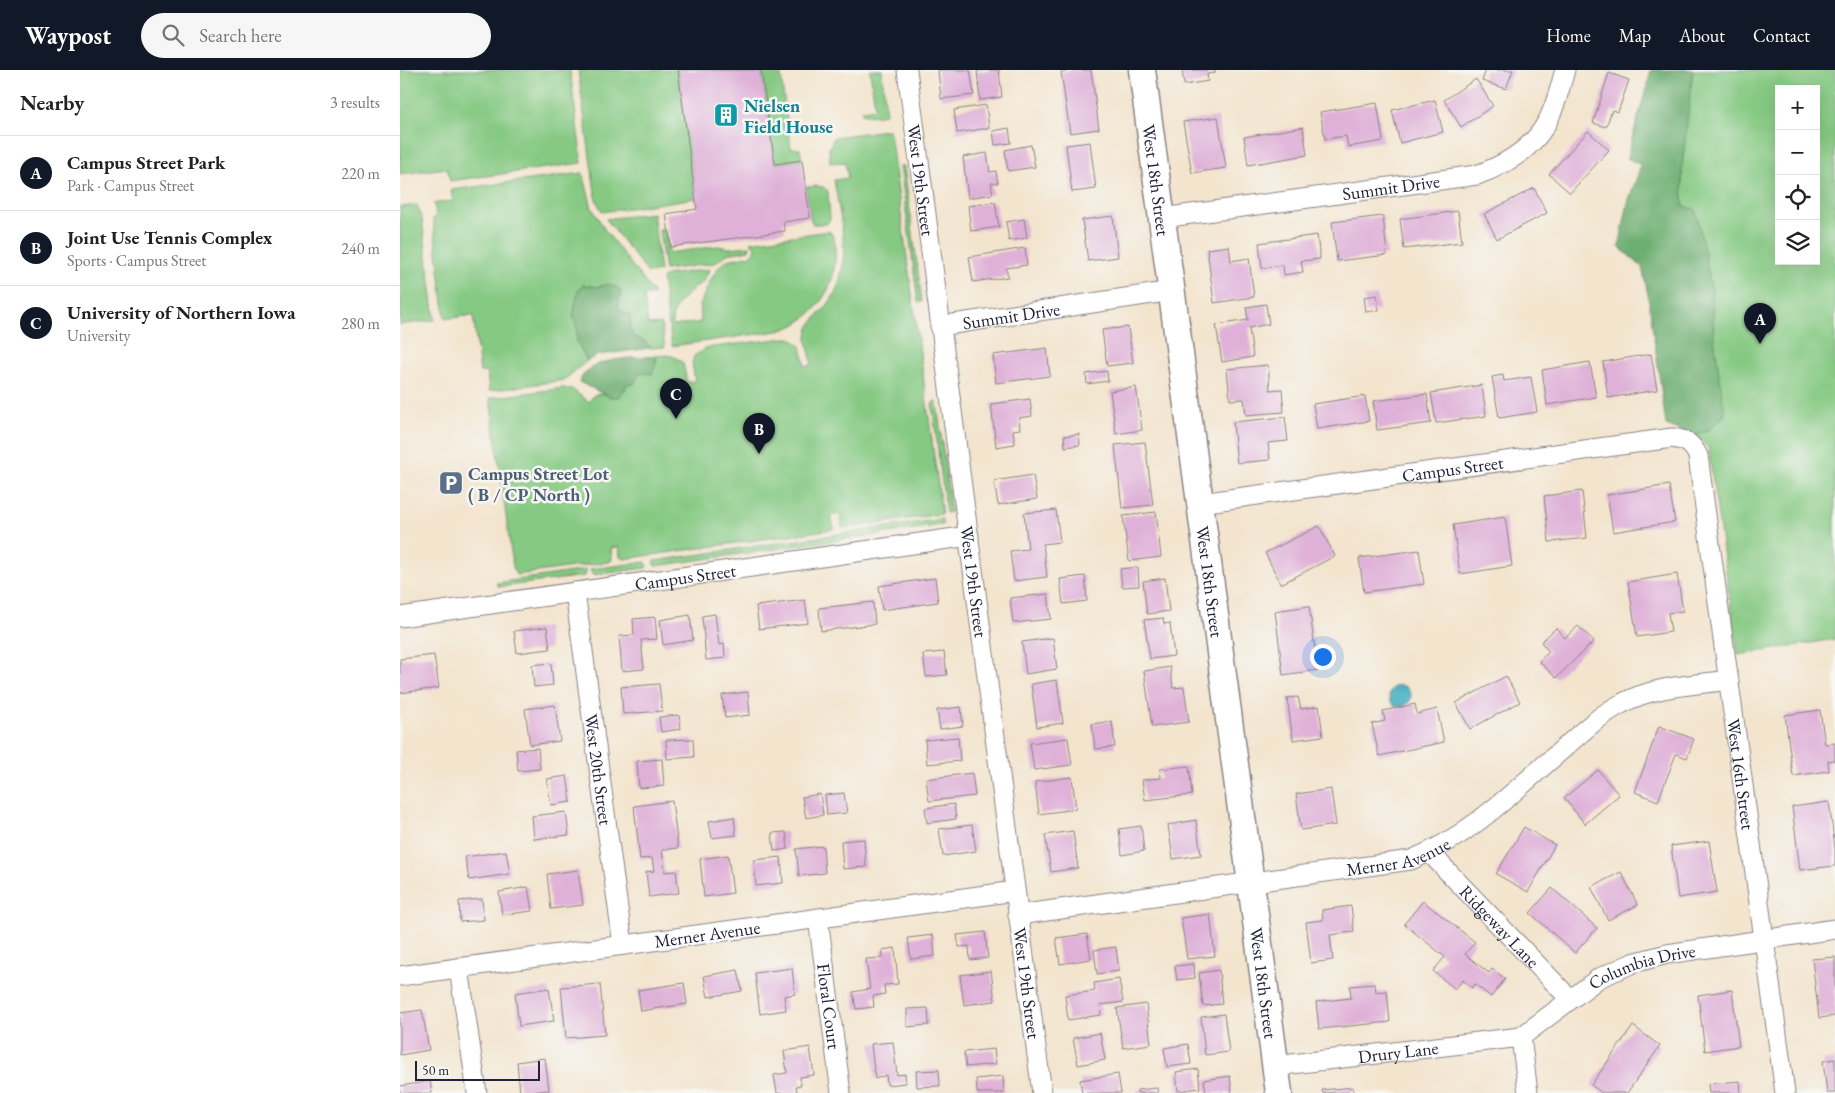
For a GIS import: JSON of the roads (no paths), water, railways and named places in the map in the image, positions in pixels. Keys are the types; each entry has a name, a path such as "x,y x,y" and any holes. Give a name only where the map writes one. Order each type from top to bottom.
{"main road":[{"name":"West 18th Street","path":"1142,70 1279,1093"}],"street":[{"name":"West 19th Street","path":"906,70 1042,1093"},
{"name":"Summit Drive","path":"1162,218 1477,175 1496,168 1513,158 1530,143 1546,123 1557,98 1565,70"},
{"name":"Summit Drive","path":"940,326 1172,292"},
{"name":"Campus Street","path":"1200,503 1672,438 1684,440 1693,445 1698,456"},
{"name":"West 16th Street","path":"1698,456 1785,1093"},
{"name":"Campus Street","path":"400,617 969,536"},
{"name":"West 20th Street","path":"575,592 623,946"},
{"name":"Merner Avenue","path":"1018,915 1411,860 1430,853 1479,822 1588,727 1622,703 1658,691 1728,680"},
{"name":"Ridgeway Lane","path":"1430,853 1570,999"},
{"name":"Merner Avenue","path":"400,976 1015,891"},
{"name":"Floral Court","path":"818,918 841,1093"},
{"name":"Columbia Drive","path":"1521,1037 1599,978 1633,963 1667,954 1835,929"},
{"path":"459,968 477,1093"},
{"name":"Drury Lane","path":"1275,1066 1521,1037"},
{"path":"1521,1037 1528,1093"}],"water":[{"path":"1400,685 1408,688 1411,696 1408,704 1400,707 1392,704 1389,696 1392,688"}],"place":[{"name":"Nielsen Field House","path":"726,115"},
{"name":"Campus Street Park","path":"1760,344"},
{"name":"University of Northern Iowa","path":"676,419"},
{"name":"Joint Use Tennis Complex","path":"759,454"},
{"name":"Campus Street Lot ( B / CP North )","path":"451,483"}]}
